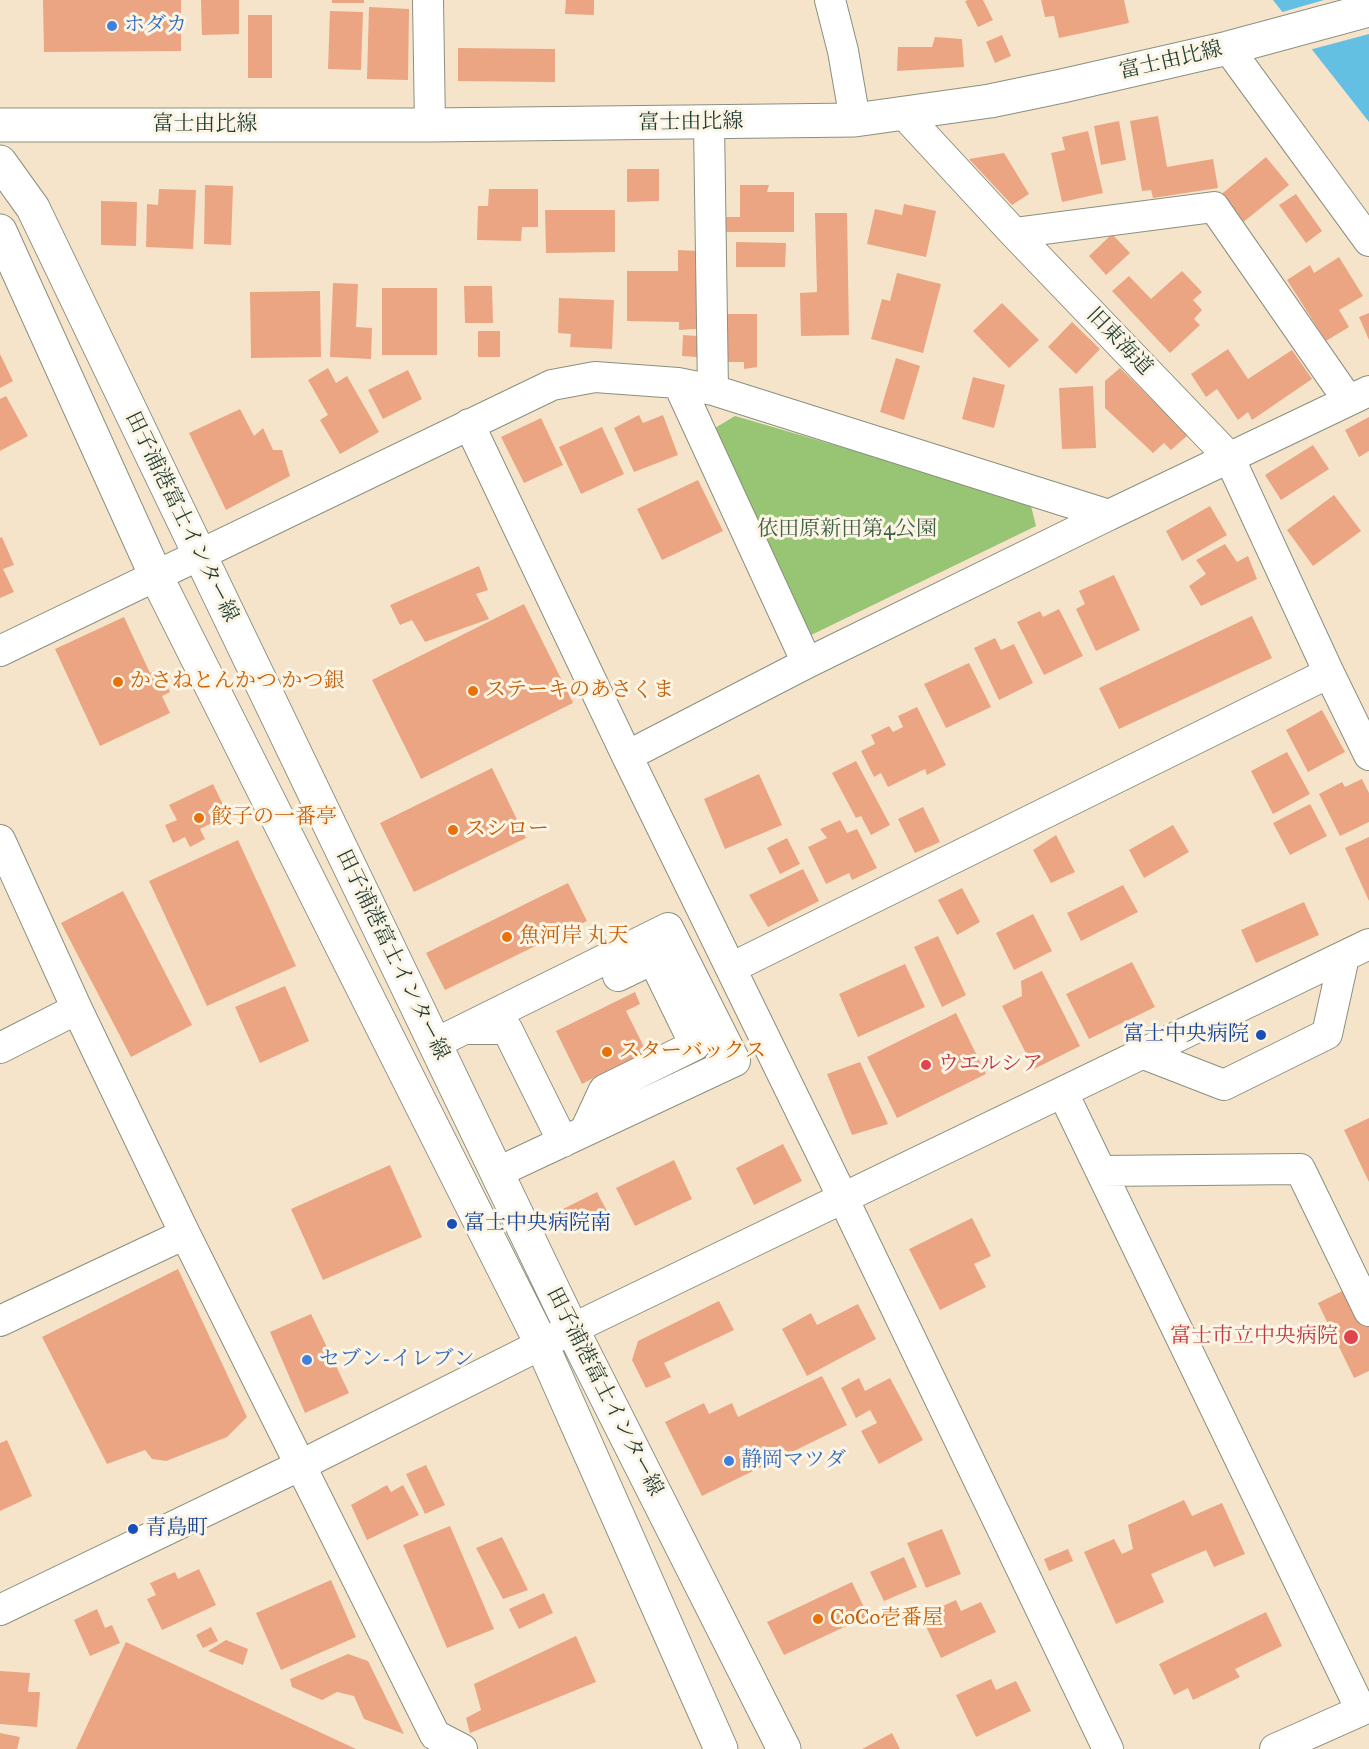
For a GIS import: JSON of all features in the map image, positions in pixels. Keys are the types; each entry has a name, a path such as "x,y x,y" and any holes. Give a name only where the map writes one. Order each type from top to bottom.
{"main road":[{"name":"富士由比線","path":"0,125 430,126 855,120 990,101 1236,45 1369,10"},
{"name":"田子浦港富士インター線","path":"0,162 33,208 199,556 448,1037 496,1173 784,1749"},
{"name":"田子浦港富士インター線","path":"0,231 156,576 542,1345 721,1749"}],"street":[{"path":"428,0 430,126"},
{"path":"830,0 843,51 855,120"},
{"path":"1236,45 1369,242"},
{"name":"旧東海道","path":"904,114 1014,233 1229,457 1369,755"},
{"path":"708,123 712,390"},
{"path":"627,756 807,663 1358,396 1214,207 1014,233"},
{"path":"0,651 552,385 595,377 678,383 712,390 1109,515"},
{"path":"678,383 807,663"},
{"path":"469,424 627,756 1108,1749"},
{"path":"731,968 1329,673"},
{"path":"0,840 77,1009 185,1234 435,1735 462,1749"},
{"path":"448,1037 668,928 735,1061 496,1173"},
{"path":"1144,1054 1224,1085 1327,1035 1357,951"},
{"path":"0,1610 301,1465 572,1329 1357,951"},
{"path":"448,1037 507,1029 653,959 695,1045 604,1090 574,1137"},
{"path":"0,1048 77,1009"},
{"path":"507,1029 574,1137"},
{"path":"1063,1093 1365,1708 1275,1749"},
{"path":"1101,1171 1300,1169 1369,1311"},
{"path":"0,1321 185,1234"}],"green space":[{"name":"依田原新田第4公園","path":"735,416 1030,502 1036,526 807,637 715,428"}],"water":[{"path":"1273,0 1369,0 1369,122"}],"pier":[{"path":"1324,0 1369,0 1369,34 1309,50 1279,13"}],"building":[{"name":"ホダカ","path":"43,0 181,0 181,51 44,52"},
{"path":"201,0 239,0 239,34 202,35"},
{"path":"332,0 364,0 364,3 332,3"},
{"path":"566,0 594,0 594,15 565,14"},
{"path":"983,0 993,20 978,27 965,1"},
{"path":"1041,0 1124,0 1129,23 1059,38 1054,16 1045,17"},
{"path":"369,7 409,9 408,80 367,79"},
{"path":"330,11 363,12 361,70 328,69"},
{"path":"248,15 272,15 272,78 248,78"},
{"path":"1002,35 1011,56 995,63 986,42"},
{"path":"935,37 962,39 964,67 897,71 898,47 932,47"},
{"path":"458,48 555,49 555,82 458,81"},
{"path":"1158,116 1167,167 1213,159 1218,188 1153,198 1151,190 1142,191 1130,121"},
{"path":"1119,121 1126,160 1101,165 1094,126"},
{"path":"1088,131 1103,193 1062,202 1051,153 1065,150 1062,137"},
{"path":"1004,153 1029,194 1012,205 969,159"},
{"path":"1266,157 1289,185 1241,224 1218,197"},
{"path":"627,169 659,169 659,201 627,202"},
{"path":"205,185 233,186 231,245 204,244"},
{"path":"740,185 769,185 767,192 794,192 794,232 725,232 725,217 740,217"},
{"path":"159,189 196,190 193,249 146,247 147,204 158,205"},
{"path":"489,189 538,189 538,227 522,227 521,241 477,240 478,206 488,206"},
{"path":"1296,194 1322,231 1306,243 1279,205"},
{"path":"101,201 137,202 136,246 101,245"},
{"path":"904,204 936,211 926,257 867,244 875,209 902,215"},
{"path":"545,210 615,210 615,252 546,253"},
{"path":"815,213 847,213 849,335 801,336 800,293 817,292"},
{"path":"1112,234 1130,253 1106,275 1089,256"},
{"path":"736,242 786,243 785,267 736,267"},
{"path":"678,250 697,251 696,329 679,330 679,322 627,321 627,271 678,271"},
{"path":"1339,257 1363,296 1339,310 1349,327 1326,341 1287,280 1310,265 1314,273"},
{"path":"1182,271 1202,292 1193,300 1202,310 1194,319 1200,325 1170,353 1112,291 1129,276 1151,299"},
{"path":"897,273 941,284 923,353 871,339 882,299 890,301"},
{"path":"333,283 358,284 356,327 372,328 371,359 330,357"},
{"path":"464,286 492,286 493,323 465,323"},
{"path":"382,288 437,288 437,355 382,355"},
{"path":"320,291 321,357 251,358 250,292"},
{"path":"559,298 614,300 612,349 570,347 571,334 558,333"},
{"path":"1002,303 1039,340 1009,368 973,331"},
{"path":"1369,313 1369,340 1359,317"},
{"path":"727,314 757,314 757,367 744,369 744,362 726,362"},
{"path":"1072,322 1100,349 1076,374 1048,347"},
{"path":"478,331 500,331 500,357 478,357"},
{"path":"683,335 697,336 697,357 682,356"},
{"path":"1228,349 1248,379 1292,350 1312,379 1252,420 1248,412 1238,420 1217,389 1206,397 1191,374"},
{"path":"0,354 13,381 0,388"},
{"path":"896,358 920,366 904,420 880,412"},
{"path":"328,368 336,383 347,376 379,432 340,454 320,420 328,415 308,380"},
{"path":"1120,368 1188,435 1171,450 1164,443 1153,453 1105,408 1105,381"},
{"path":"408,370 422,399 383,419 368,390"},
{"path":"973,377 1005,385 994,428 962,419"},
{"path":"1093,386 1096,448 1062,449 1059,388"},
{"path":"6,396 28,436 0,451 0,399"},
{"path":"240,409 254,436 263,428 273,450 282,450 290,476 226,510 189,433"},
{"path":"639,415 643,423 663,415 678,455 634,472 614,428"},
{"path":"1369,417 1369,451 1359,457 1345,430"},
{"path":"541,418 563,465 524,483 501,437"},
{"path":"602,427 624,474 581,494 559,447"},
{"path":"1313,445 1329,469 1281,500 1265,475"},
{"path":"698,480 723,531 662,560 637,509"},
{"path":"1334,495 1361,531 1313,566 1287,530"},
{"path":"1210,506 1227,535 1182,561 1166,531"},
{"path":"2,537 14,565 3,569 14,592 0,598 0,538"},
{"path":"1225,544 1237,562 1248,556 1257,579 1201,606 1189,586 1206,574 1196,560"},
{"path":"479,566 488,590 476,594 489,619 425,642 412,620 400,625 390,605"},
{"path":"1114,575 1140,630 1096,651 1076,609 1085,604 1079,591"},
{"name":"ステーキのあさくま","path":"524,604 573,703 421,779 372,680"},
{"path":"1059,609 1083,656 1044,675 1017,622 1040,611 1043,617"},
{"path":"1252,616 1272,658 1119,729 1099,688"},
{"name":"かさねとんかつ かつ銀","path":"124,617 150,673 159,668 170,692 162,696 170,713 100,746 55,649"},
{"path":"995,638 1001,650 1014,644 1033,683 999,700 974,648"},
{"path":"969,663 991,707 946,728 924,684"},
{"path":"917,707 946,765 927,775 925,769 888,787 881,773 874,777 861,751 875,744 871,735 889,726 893,732 903,727 898,716"},
{"path":"1322,710 1345,752 1308,772 1286,730"},
{"path":"1287,752 1310,794 1273,814 1251,771"},
{"path":"856,761 890,825 871,835 861,816 856,818 832,773"},
{"name":"スシロー","path":"492,768 526,838 414,892 380,823"},
{"path":"759,774 782,825 725,849 704,799"},
{"path":"1362,779 1369,793 1369,822 1340,836 1319,794 1342,782 1345,787"},
{"name":"餃子の一番亭","path":"213,784 228,815 200,829 205,839 190,847 185,837 173,843 165,825 177,820 169,805"},
{"path":"1310,804 1327,836 1290,855 1273,823"},
{"path":"923,807 940,842 915,853 898,819"},
{"path":"840,820 847,833 857,829 877,868 852,880 849,873 826,884 808,847 827,838 820,829"},
{"path":"1173,825 1189,852 1144,878 1129,850"},
{"path":"1056,835 1075,872 1051,883 1033,850"},
{"path":"1369,837 1369,901 1345,848"},
{"path":"787,838 800,864 780,874 767,848"},
{"path":"238,840 296,966 207,1006 149,881"},
{"path":"803,869 819,901 768,927 749,895"},
{"name":"魚河岸 丸天","path":"568,883 587,921 445,990 426,953"},
{"path":"1123,885 1138,912 1081,941 1067,913"},
{"path":"962,888 980,922 957,935 938,900"},
{"path":"123,891 192,1025 131,1057 61,923"},
{"path":"1304,902 1319,935 1256,963 1241,930"},
{"path":"1033,914 1052,951 1014,970 996,933"},
{"path":"938,936 966,995 942,1007 914,947"},
{"path":"1132,962 1155,1007 1089,1039 1066,994"},
{"path":"905,964 925,1007 858,1037 839,994"},
{"path":"1042,971 1080,1046 1034,1069 1002,1006 1022,996 1021,981"},
{"path":"285,986 309,1041 260,1063 235,1007"},
{"name":"スターバックス","path":"635,992 640,1004 626,1011 660,1079 614,1102 601,1074 582,1084 556,1031"},
{"name":"ウエルシア","path":"956,1013 986,1074 897,1118 867,1057"},
{"path":"860,1062 888,1124 852,1135 827,1074"},
{"path":"1369,1118 1369,1182 1344,1130"},
{"path":"783,1144 802,1181 754,1205 736,1168"},
{"path":"674,1160 692,1199 635,1226 616,1188"},
{"path":"390,1165 422,1237 323,1280 291,1209"},
{"path":"597,1192 608,1213 577,1229 563,1209"},
{"path":"972,1218 991,1256 974,1264 986,1287 940,1310 909,1249"},
{"path":"178,1269 247,1417 227,1437 166,1461 152,1459 145,1450 107,1464 42,1337"},
{"name":"富士市立中央病院","path":"1369,1278 1369,1371 1354,1378 1318,1303"},
{"path":"719,1301 734,1330 664,1363 671,1377 646,1388 632,1360 638,1341"},
{"path":"858,1304 876,1339 807,1376 782,1329 811,1313 817,1325"},
{"path":"311,1314 349,1393 305,1413 270,1332"},
{"name":"静岡マツダ","path":"822,1376 847,1425 702,1496 665,1422 704,1403 709,1414 732,1403 738,1417"},
{"path":"859,1378 865,1391 890,1378 923,1440 879,1464 861,1431 877,1423 870,1410 856,1418 841,1388"},
{"path":"7,1440 32,1496 0,1511 0,1443"},
{"path":"426,1465 445,1505 425,1514 406,1474"},
{"path":"387,1485 391,1492 403,1485 419,1515 367,1540 351,1505"},
{"path":"1184,1500 1192,1516 1222,1503 1245,1554 1214,1567 1206,1550 1151,1574 1164,1602 1116,1624 1084,1552 1114,1539 1122,1554 1133,1549 1128,1525"},
{"path":"450,1526 494,1629 447,1648 403,1545"},
{"path":"942,1529 961,1574 926,1588 907,1543"},
{"path":"502,1537 528,1590 503,1599 476,1548"},
{"path":"1068,1549 1073,1561 1049,1571 1044,1559"},
{"path":"904,1557 917,1587 884,1601 870,1572"},
{"path":"199,1569 216,1605 162,1630 147,1599 156,1595 150,1583 175,1572 178,1579"},
{"path":"331,1580 356,1637 281,1670 256,1613"},
{"name":"CoCo壱番屋","path":"852,1582 868,1616 784,1655 767,1622"},
{"path":"544,1593 553,1613 519,1629 509,1609"},
{"path":"956,1600 961,1611 981,1602 996,1632 941,1658 921,1616"},
{"path":"97,1609 105,1628 112,1625 120,1643 90,1656 74,1620"},
{"path":"1266,1612 1282,1646 1235,1669 1240,1677 1193,1700 1188,1688 1174,1695 1159,1664"},
{"path":"211,1627 218,1641 203,1648 196,1635"},
{"path":"576,1636 596,1682 470,1733 466,1718 481,1710 474,1684"},
{"path":"226,1640 248,1649 243,1665 208,1651"},
{"path":"126,1642 356,1749 76,1749"},
{"path":"348,1654 368,1661 404,1734 364,1719 354,1696 337,1692 322,1700 292,1687 290,1679"},
{"path":"0,1671 30,1673 28,1692 40,1692 37,1727 0,1724"},
{"path":"991,1679 996,1690 1016,1681 1031,1711 976,1737 956,1695"},
{"path":"0,1733 20,1737 17,1749 0,1749"},
{"path":"892,1733 900,1749 862,1749"}],"place":[{"name":"ホダカ","path":"112,26"},
{"name":"かさねとんかつ かつ銀","path":"118,682"},
{"name":"ステーキのあさくま","path":"473,691"},
{"name":"餃子の一番亭","path":"199,818"},
{"name":"スシロー","path":"453,830"},
{"name":"魚河岸 丸天","path":"507,937"},
{"name":"富士中央病院","path":"1261,1035"},
{"name":"スターバックス","path":"607,1052"},
{"name":"ウエルシア","path":"926,1065"},
{"name":"富士中央病院南","path":"452,1224"},
{"name":"富士市立中央病院","path":"1351,1337"},
{"name":"セブン-イレブン","path":"307,1360"},
{"name":"静岡マツダ","path":"729,1461"},
{"name":"青島町","path":"133,1529"},
{"name":"CoCo壱番屋","path":"818,1619"}]}
